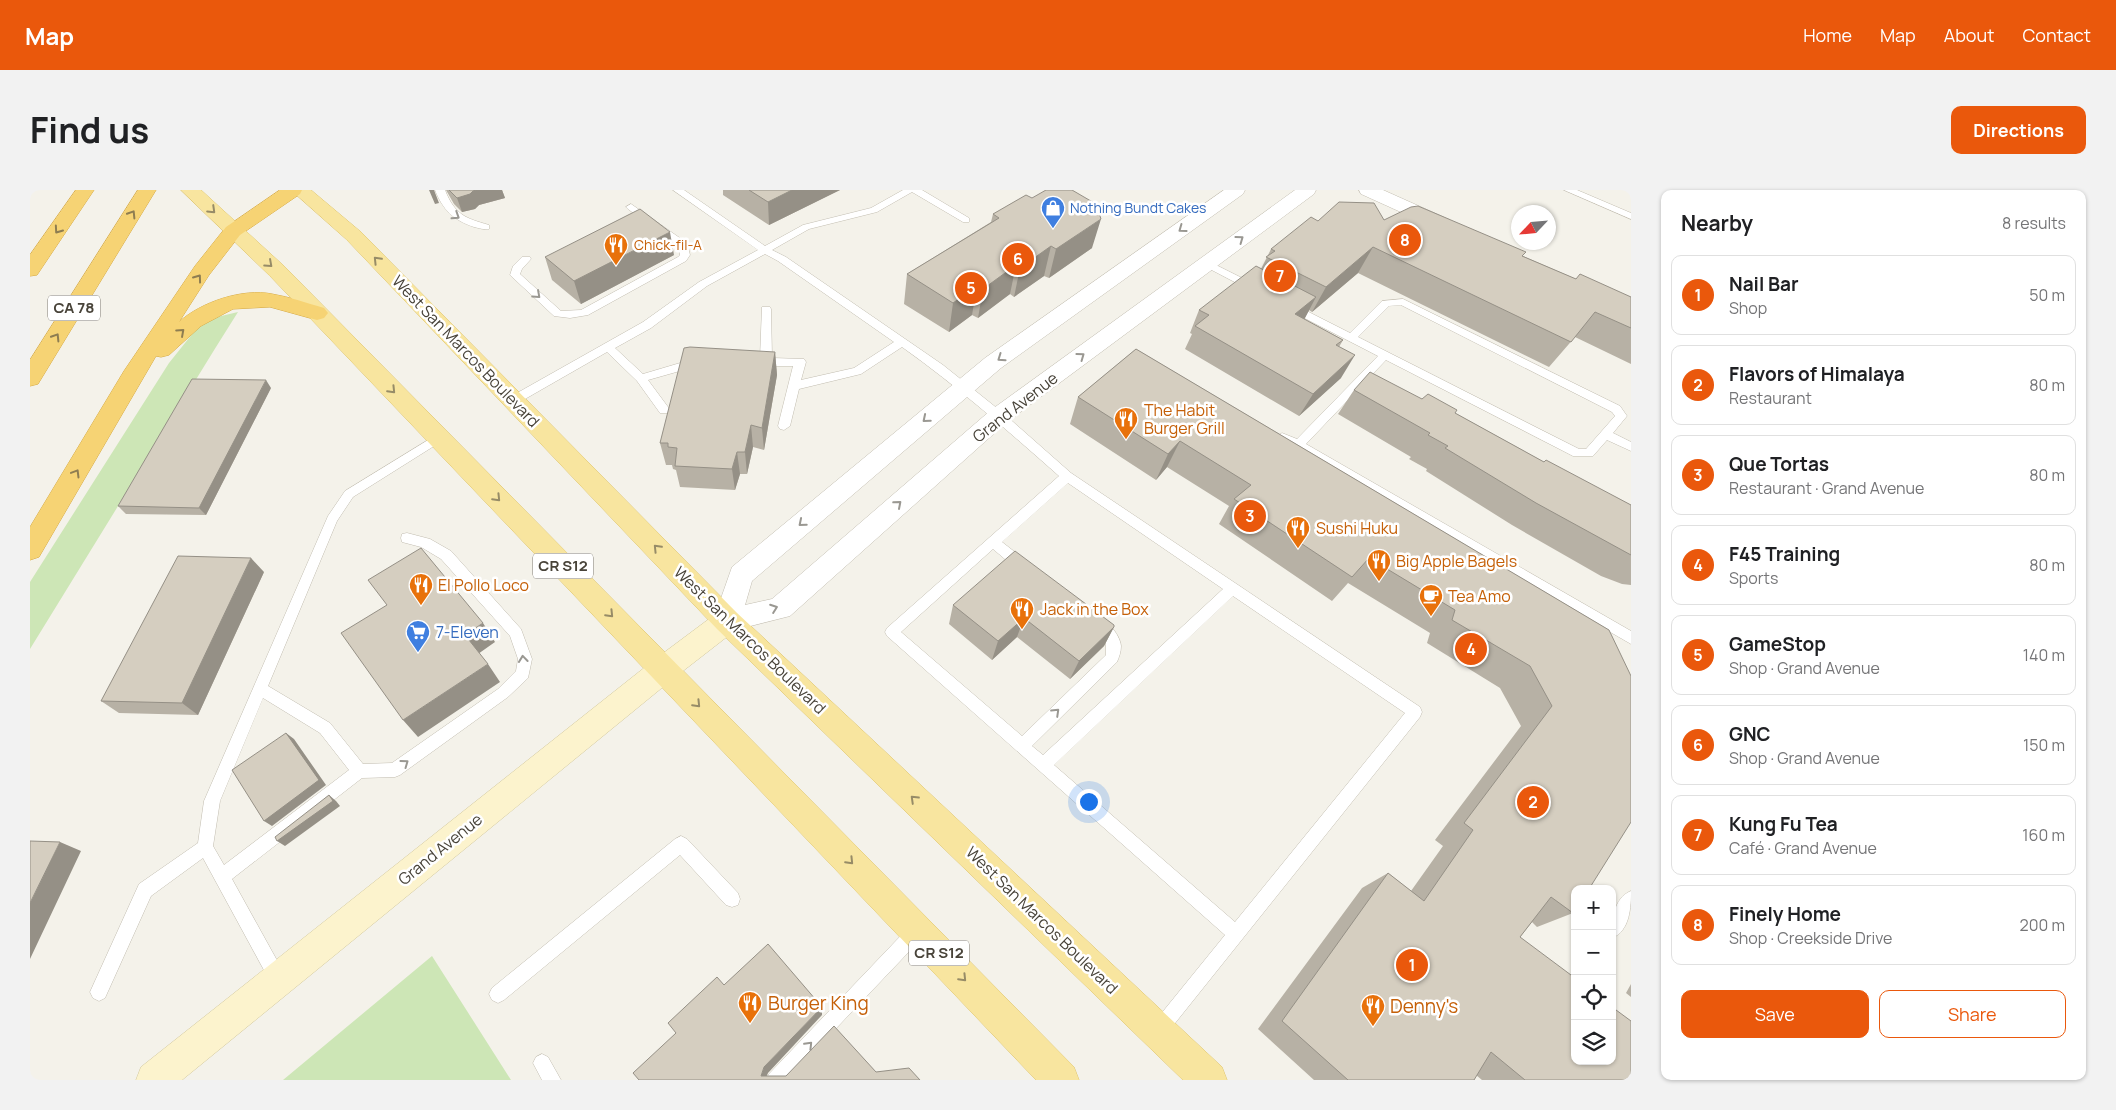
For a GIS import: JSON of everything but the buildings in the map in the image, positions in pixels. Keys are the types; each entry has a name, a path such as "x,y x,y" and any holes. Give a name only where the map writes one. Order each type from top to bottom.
{"highway":[{"path":"30,270 86,190"},
{"name":"CA 78","path":"30,378 147,190"},
{"path":"30,550 132,376 176,309 233,231 293,190"},
{"path":"132,376 193,321 229,302 270,300 318,313"}],"main road":[{"name":"CR S12","path":"190,190 277,271 664,668 1061,1080"},
{"name":"West San Marcos Boulevard","path":"300,190 354,236 727,621 1209,1080"},
{"name":"Grand Avenue","path":"154,1080 664,668 727,621"}],"street":[{"path":"727,621 741,575 993,363 1236,190"},
{"name":"Grand Avenue","path":"727,621 780,608 999,416 1306,190"},
{"path":"1368,190 1462,233"}],"lane":[{"path":"440,190 448,210 458,219 486,227"},
{"path":"678,190 765,250 790,264 902,342 999,416 1067,476 1415,712 1158,1032"},
{"path":"514,400 647,325 704,284 806,227 874,210 910,190"},
{"path":"915,190 966,220"},
{"path":"1569,190 1631,216"},
{"path":"526,259 517,268 515,274 558,314 584,313 685,256 683,245 631,206"},
{"path":"1206,263 1266,294"},
{"path":"1283,302 1577,453 1589,453 1621,416 1616,409 1403,302 1386,303 1352,337"},
{"path":"766,309 766,362"},
{"path":"794,386 857,372 902,342"},
{"path":"608,347 640,378 664,410"},
{"path":"1298,445 1385,355"},
{"path":"640,378 698,362 708,362"},
{"path":"746,362 800,362 784,426"},
{"path":"1272,431 1631,638"},
{"path":"1606,434 1631,447"},
{"path":"278,979 205,847 212,801 332,519 349,494 438,438"},
{"path":"1067,476 892,632 1236,934"},
{"path":"221,877 359,771 395,770 503,693 523,674 525,659 516,634 446,555 425,544 407,538"},
{"path":"993,542 1037,577"},
{"path":"1043,766 1232,588"},
{"path":"1022,746 1112,658 1115,648 1112,638 1081,612"},
{"path":"260,690 325,728 359,771"},
{"path":"498,994 681,844 732,899"},
{"path":"99,992 145,890 205,847"},
{"path":"1616,923 1631,899"},
{"path":"775,1080 917,931"},
{"path":"542,1063 552,1080"}],"green space":[{"path":"238,312 30,649 30,582 169,363 197,328 217,317"},
{"path":"432,956 511,1080 283,1080"}],"place":[{"name":"Nothing Bundt Cakes","path":"1053,229"},
{"name":"Finely Home","path":"1405,240"},
{"name":"GNC","path":"1018,259"},
{"name":"Chick-fil-A","path":"616,266"},
{"name":"Kung Fu Tea","path":"1280,276"},
{"name":"GameStop","path":"971,288"},
{"name":"The Habit Burger Grill","path":"1126,440"},
{"name":"Que Tortas","path":"1250,516"},
{"name":"Sushi Huku","path":"1298,549"},
{"name":"Big Apple Bagels","path":"1379,582"},
{"name":"El Pollo Loco","path":"421,606"},
{"name":"Tea Amo","path":"1431,617"},
{"name":"Jack in the Box","path":"1022,630"},
{"name":"F45 Training","path":"1471,649"},
{"name":"7-Eleven","path":"418,653"},
{"name":"Flavors of Himalaya","path":"1533,802"},
{"name":"Nail Bar","path":"1412,965"},
{"name":"Burger King","path":"750,1024"},
{"name":"Denny's","path":"1373,1027"}]}
